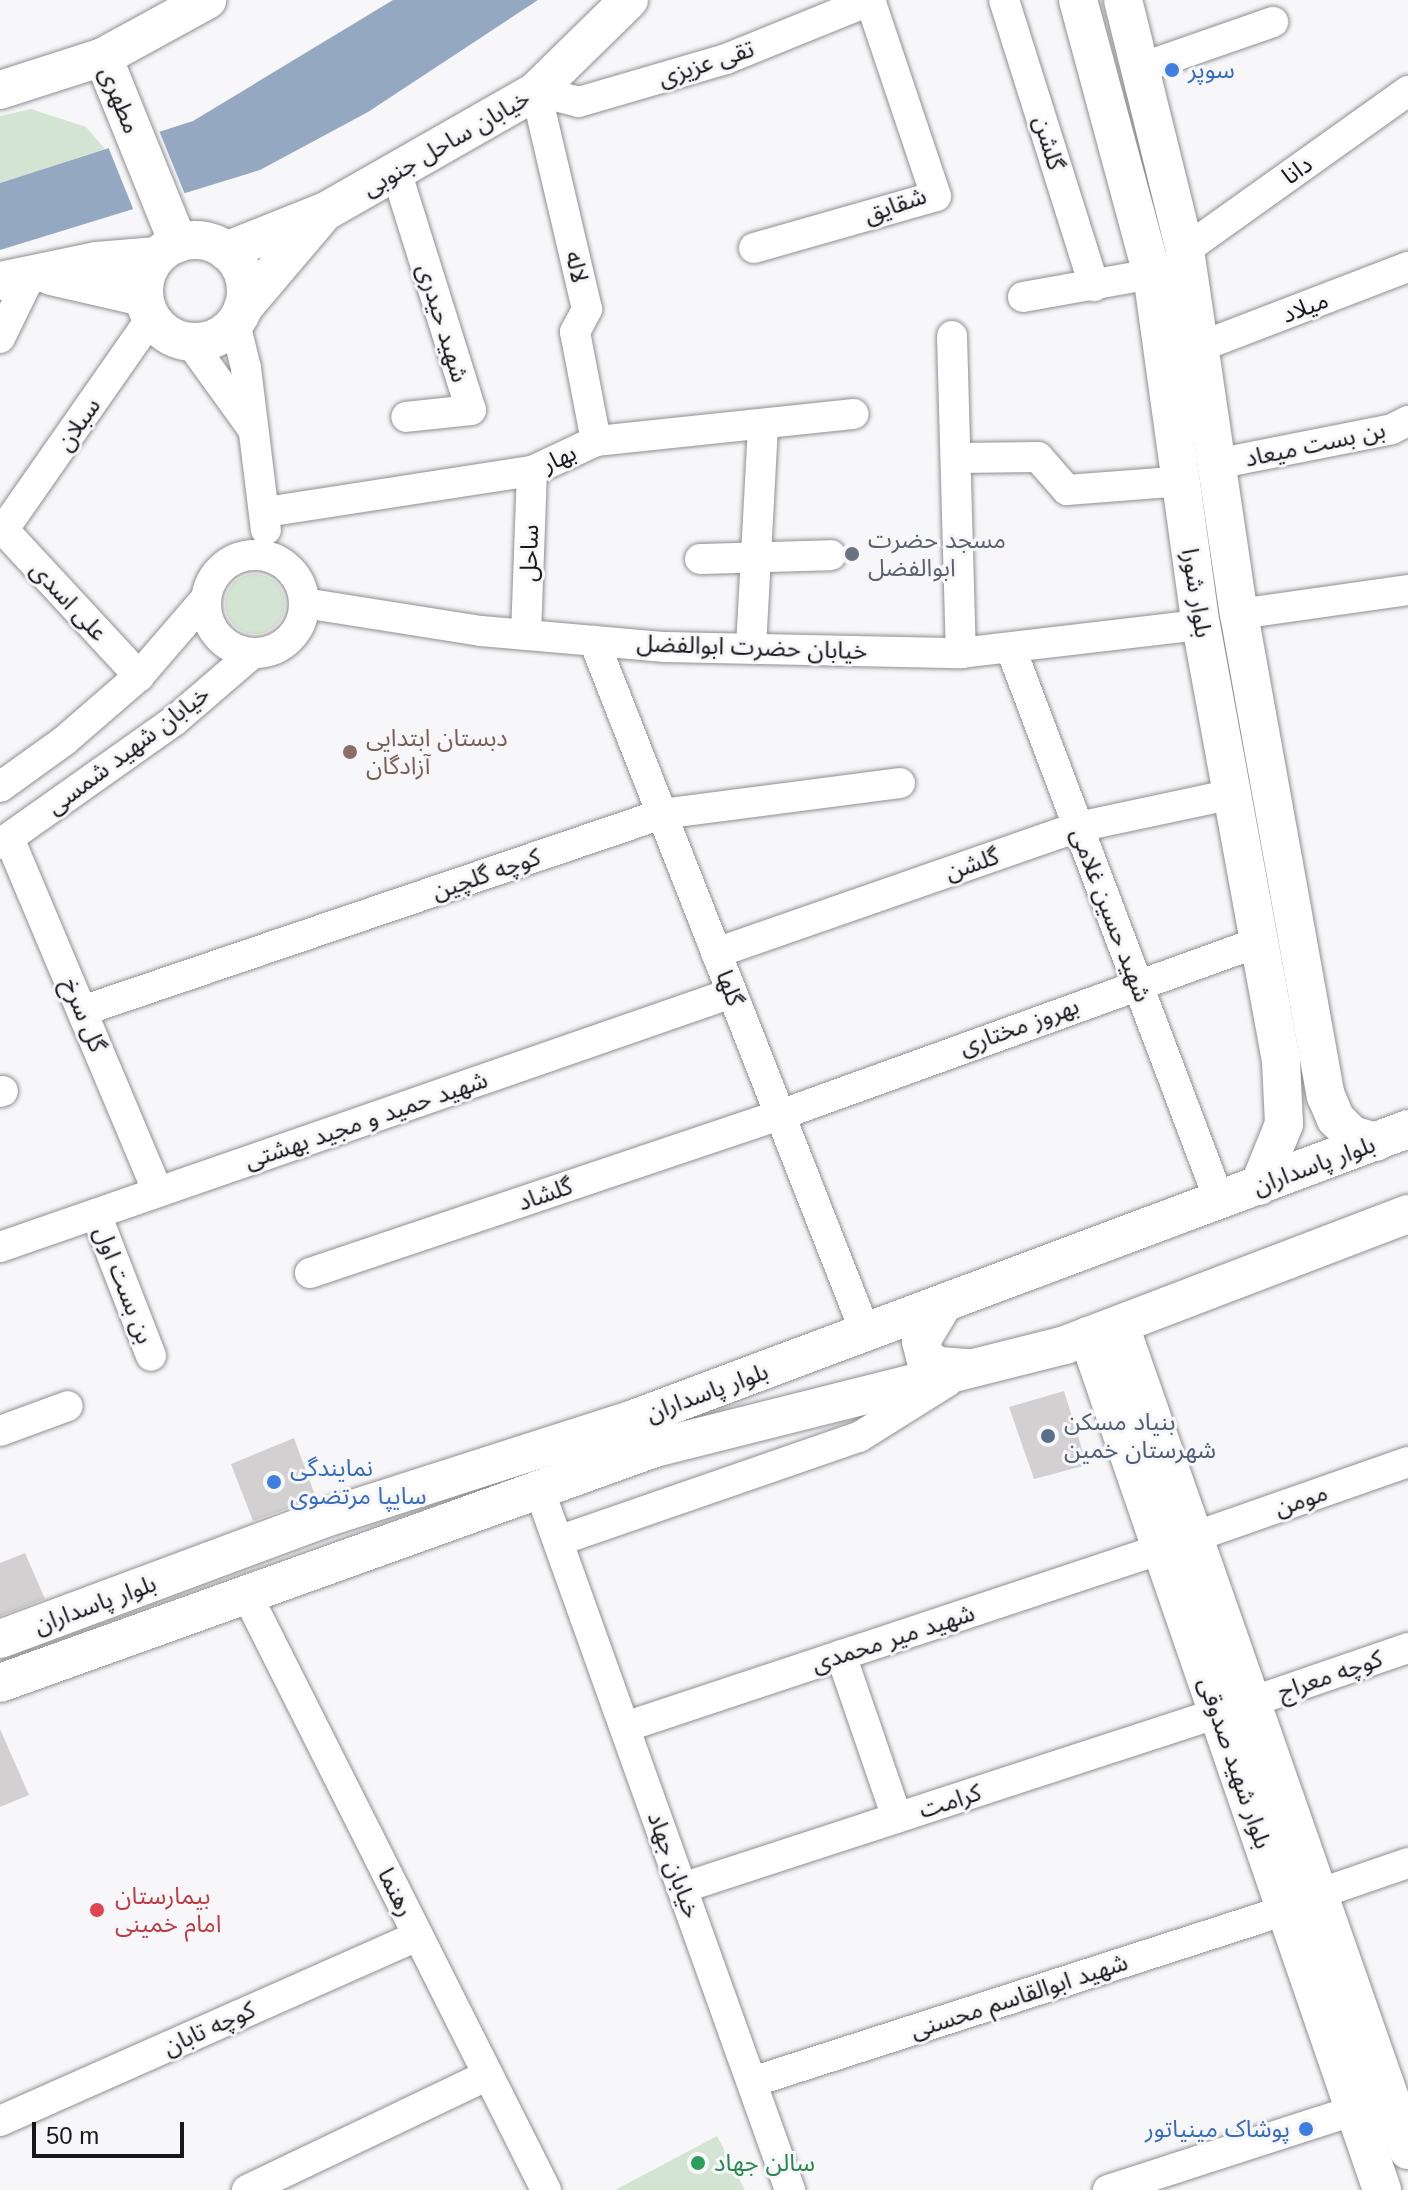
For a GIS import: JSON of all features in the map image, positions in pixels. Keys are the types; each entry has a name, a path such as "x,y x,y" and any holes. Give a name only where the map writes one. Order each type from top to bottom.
{"main road":[{"path":"103,57 207,0"},
{"name":"خیابان ساحل جنوبی","path":"226,251 326,211 397,174 536,91 629,0"},
{"name":"بلوار شورا","path":"1078,0 1152,274 1201,625 1281,1061 1284,1124 1259,1186"},
{"name":"بلوار شورا","path":"1123,0 1185,250 1221,463 1239,614 1318,1059 1336,1119 1352,1135 1392,1136"},
{"name":"مطهری","path":"0,90 103,57 161,208 167,249"},
{"path":"167,249 144,282 147,308 168,335 190,342 215,338 239,315 326,211"},
{"path":"16,276 204,241 226,251 241,270 239,315"},
{"path":"16,276 147,308"},
{"path":"1281,1061 1293,1070 1307,1069 1318,1059"},
{"name":"بلوار پاسداران","path":"0,1639 325,1518 636,1418 1392,1136"},
{"name":"بلوار پاسداران","path":"0,1683 655,1448 968,1371 1104,1331 1408,1214"},
{"path":"942,1306 921,1341 925,1357 938,1366 968,1371"},
{"name":"بلوار شهید صدوقی","path":"1104,1331 1302,1902 1384,2100 1408,2150"},
{"path":"810,1355 835,1378 834,1392 819,1408"},
{"name":"بلوار شهید صدوقی","path":"1382,2190 1384,2100"}],"street":[{"name":"تقی عزیزی","path":"536,91 579,102 726,59 871,0"},
{"name":"شقایق","path":"754,248 936,196 871,0"},
{"name":"گلشن","path":"1004,0 1094,286"},
{"path":"1141,68 1273,22"},
{"name":"لاله","path":"536,91 587,309 575,332 596,441"},
{"name":"دانا","path":"1185,250 1408,91"},
{"name":"شهید حیدری","path":"397,174 471,410 406,417"},
{"name":"میلاد","path":"1202,346 1408,267"},
{"path":"1023,297 1152,274"},
{"path":"0,338 16,276"},
{"name":"سبلان","path":"2,527 147,308"},
{"path":"239,315 266,512 267,556"},
{"path":"952,336 961,653"},
{"path":"190,342 253,430"},
{"name":"بهار","path":"266,512 532,471 596,441 854,414"},
{"name":"بن بست میعاد","path":"1221,463 1392,429 1408,421"},
{"path":"751,648 763,424"},
{"path":"957,458 1038,457 1067,490 1183,481"},
{"name":"ساحل","path":"526,635 532,471"},
{"name":"علی اسدی","path":"2,527 139,676"},
{"path":"700,559 831,555"},
{"path":"267,556 294,573 304,603 295,633 283,644 253,653 238,650 218,636 207,615 206,598 220,569 234,560 267,556"},
{"path":"1239,614 1408,590"},
{"name":"خیابان شهید شمسی","path":"0,787 64,741 139,676 206,598"},
{"name":"خیابان حضرت ابوالفضل","path":"304,603 526,635 751,648 961,653 1201,625"},
{"name":"گلها","path":"594,641 866,1334"},
{"name":"شهید حسین غلامی","path":"1011,649 1212,1181"},
{"name":"خیابان شهید شمسی","path":"4,841 174,721 253,653"},
{"name":"کوچه گلچین","path":"82,1011 662,814 900,783"},
{"name":"گلشن","path":"716,953 1078,827 1233,794"},
{"name":"گل سرخ","path":"4,841 82,1011 158,1192"},
{"name":"بهروز مختاری","path":"780,1115 1137,983 1259,942"},
{"name":"شهید حمید و مجید بهشتی","path":"0,1247 732,993"},
{"name":"گلشاد","path":"310,1273 780,1115"},
{"name":"بن بست اول","path":"96,1214 151,1356"},
{"path":"558,1541 859,1437 968,1371"},
{"path":"0,1431 68,1406"},
{"name":"مومن","path":"1178,1543 1408,1462"},
{"name":"خیابان جهاد","path":"539,1489 790,2190"},
{"name":"شهید میر محمدی","path":"625,1727 1178,1543"},
{"name":"رهنما","path":"246,1593 546,2190"},
{"name":"کوچه معراج","path":"1235,1708 1408,1648"},
{"path":"841,1655 897,1818"},
{"name":"کرامت","path":"682,1888 1235,1708"},
{"name":"شهید ابوالقاسم محسنی","path":"752,2082 1302,1902 1408,1863"},
{"name":"کوچه تابان","path":"0,2121 418,1936"},
{"path":"247,2190 488,2075"},
{"path":"1108,2190 1384,2100"}],"green space":[{"path":"31,109 86,127 105,149 0,183 0,116"},
{"path":"255,574 267,576 276,583 283,592 283,616 276,625 267,632 255,634 243,632 234,625 227,616 225,604 227,592 234,583 243,576"},
{"name":"سالن جهاد","path":"717,2136 745,2190 615,2190"}],"water":[{"path":"393,0 538,0 368,112 260,170 0,250 0,183 193,121"}],"pier":[{"path":"158,128 186,197 136,216 107,144"}],"building":[{"name":"بنیاد مسکن شهرستان خمین","path":"1064,1391 1087,1465 1034,1479 1009,1407"},
{"name":"نمایندگی سایپا مرتضوی","path":"294,1438 316,1498 253,1521 231,1464"},
{"path":"25,1553 45,1599 0,1616 0,1563"},
{"path":"0,1729 29,1795 0,1807"}],"place":[{"name":"سوپر","path":"1172,70"},
{"name":"مسجد حضرت ابوالفضل","path":"852,554"},
{"name":"دبستان ابتدایی آزادگان","path":"350,752"},
{"name":"بنیاد مسکن شهرستان خمین","path":"1048,1436"},
{"name":"نمایندگی سایپا مرتضوی","path":"274,1482"},
{"name":"بیمارستان امام خمینی","path":"97,1910"},
{"name":"پوشاک مینیاتور","path":"1306,2129"},
{"name":"سالن جهاد","path":"698,2163"}]}
